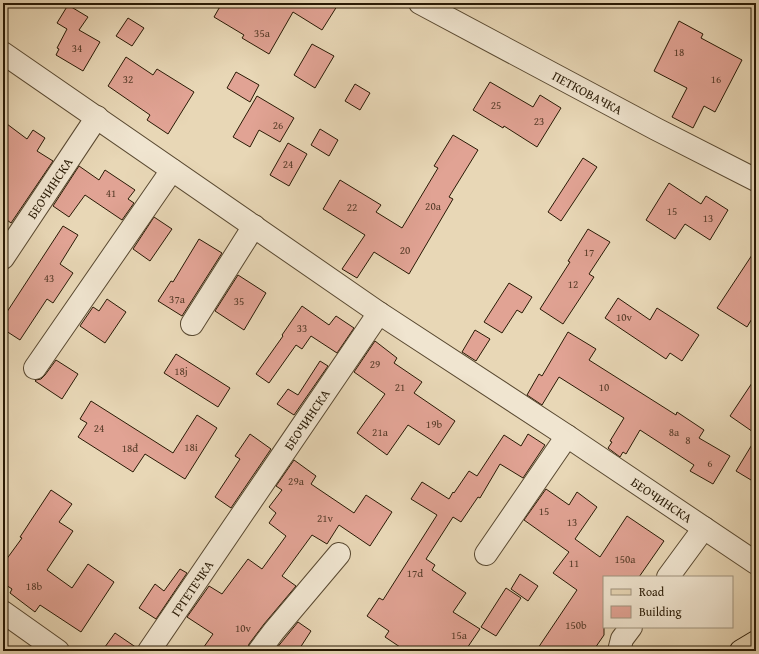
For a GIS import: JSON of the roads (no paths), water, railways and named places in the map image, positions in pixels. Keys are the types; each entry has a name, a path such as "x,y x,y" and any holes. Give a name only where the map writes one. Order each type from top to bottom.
{"main road":[{"path":"741,651 756,642"}],"street":[{"name":"ПЕТКОВАЧКА","path":"420,3 656,129 756,180"},
{"name":"БЕОЧИНСКА","path":"3,53 379,313 756,563"},
{"name":"БЕОЧИНСКА","path":"3,258 97,118"},
{"path":"35,368 172,170"},
{"path":"192,324 254,226"},
{"name":"БЕОЧИНСКА","path":"234,526 379,313"},
{"path":"486,554 566,436"},
{"name":"ГРГЕТЕЧКА","path":"149,651 234,526"},
{"path":"669,576 704,528"},
{"path":"260,651 274,631 339,554"},
{"path":"6,620 58,651"},
{"path":"619,651 622,638 630,628"}]}
